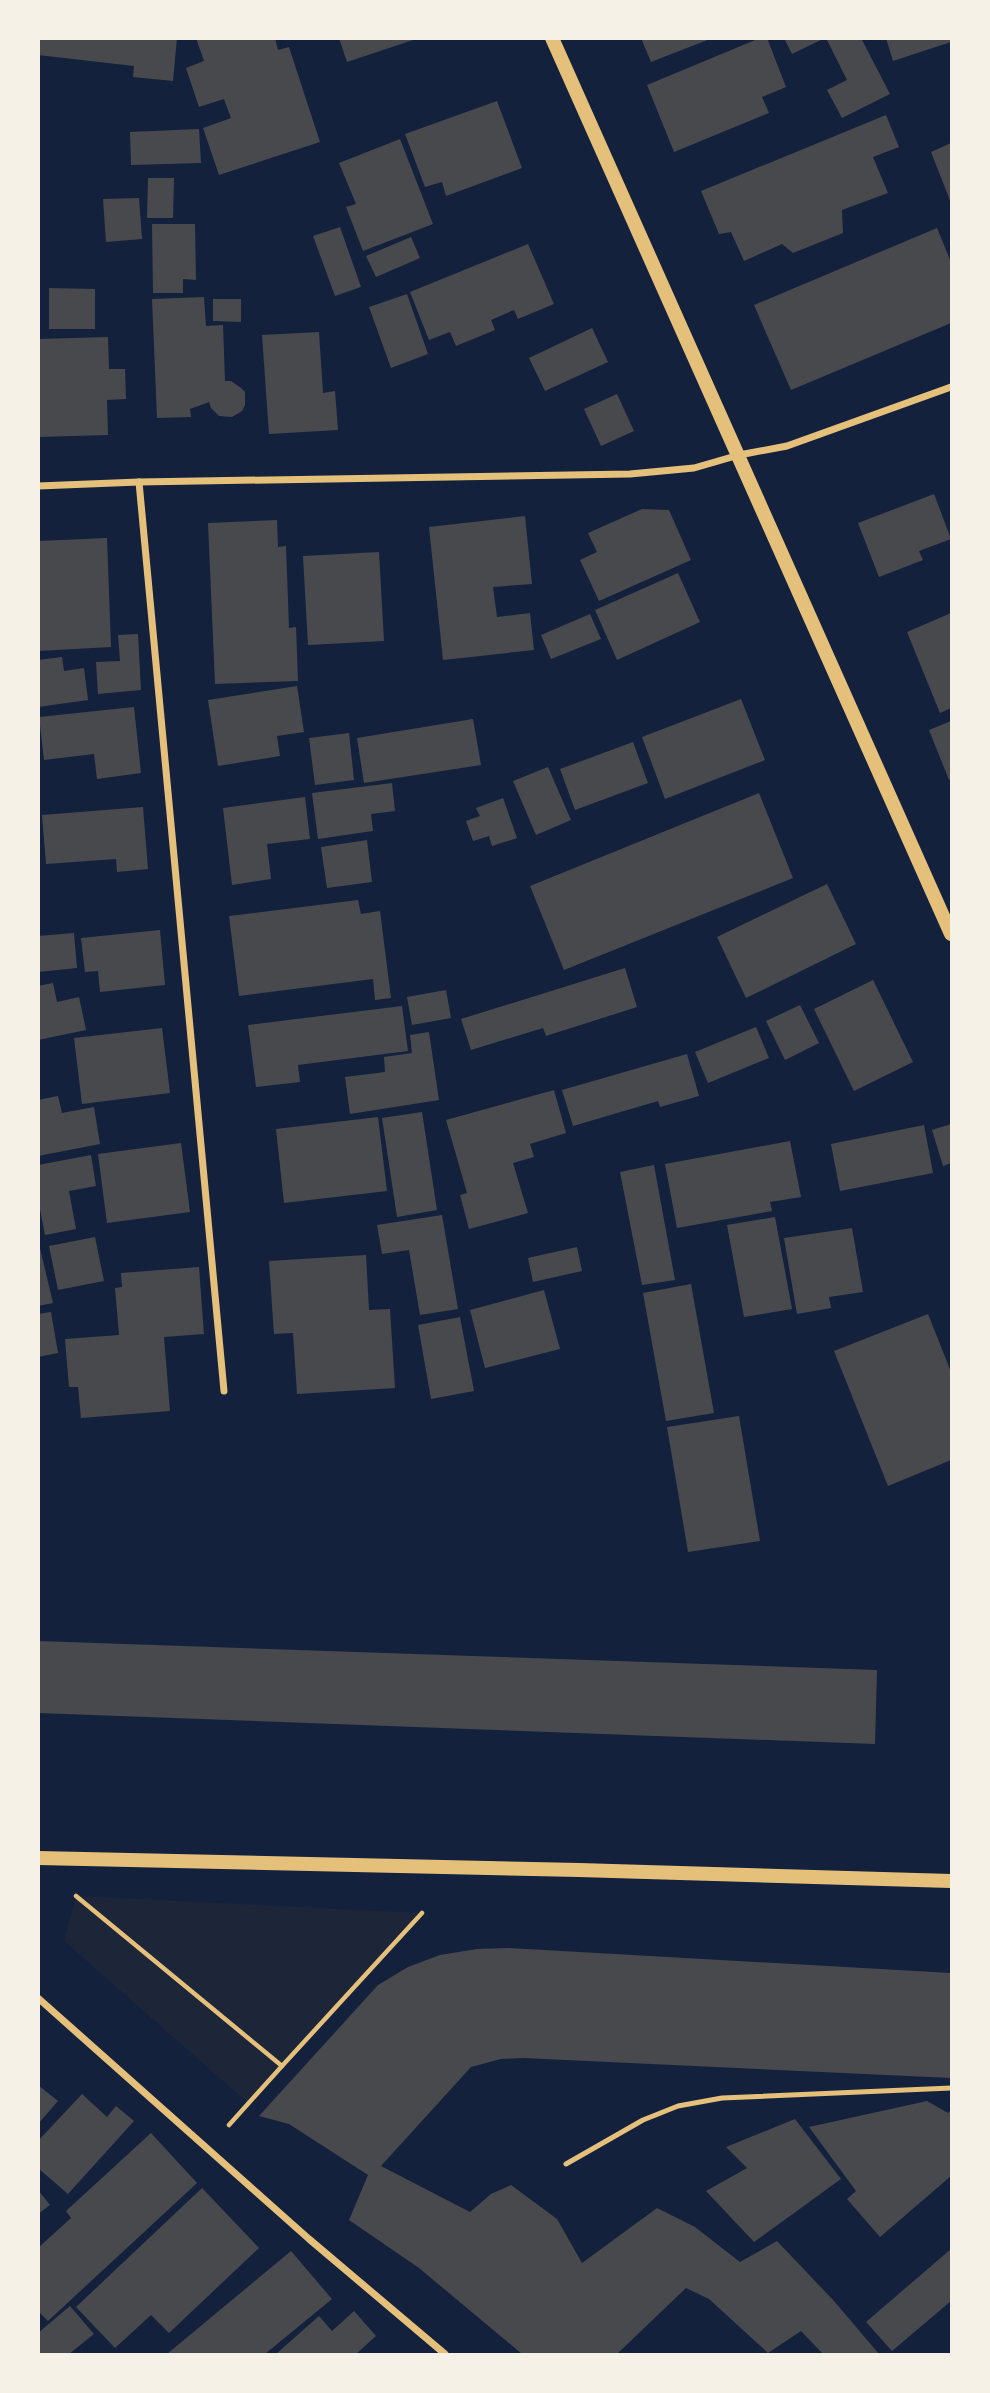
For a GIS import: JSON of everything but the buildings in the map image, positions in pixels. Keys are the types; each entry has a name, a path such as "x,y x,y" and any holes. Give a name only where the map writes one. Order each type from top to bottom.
{"main road":[{"path":"552,38 951,934"},
{"path":"38,1858 951,1881"}],"street":[{"path":"38,486 630,474 694,468 739,455 787,446 951,387"},
{"path":"139,482 223,1391"},
{"path":"38,1998 207,2149 445,2354"}],"lane":[{"path":"566,2164 643,2120 677,2106 722,2098 951,2088"}],"path":[{"path":"76,1896 282,2066"},
{"path":"207,2149 422,1913"}],"shaded area":[{"path":"76,1896 422,1913 248,2103 64,1941"}]}
